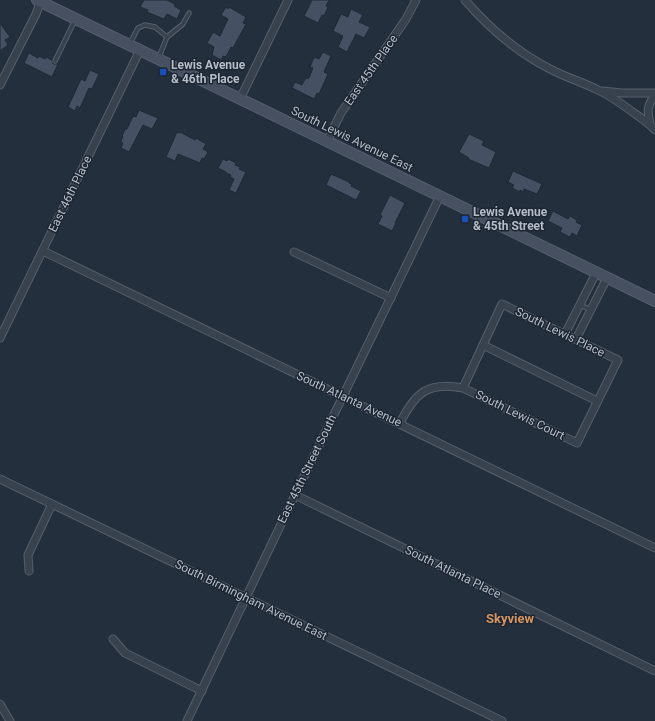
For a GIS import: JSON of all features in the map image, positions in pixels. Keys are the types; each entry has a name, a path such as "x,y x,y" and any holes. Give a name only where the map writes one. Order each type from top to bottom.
{"main road":[{"name":"South Lewis Avenue East","path":"40,1 655,301"}],"street":[{"path":"240,99 288,0"},
{"name":"East 45th Place","path":"327,141 341,113 406,19 416,0"},
{"path":"465,0 490,27 512,46 551,70 597,89 616,100 653,127"},
{"path":"0,85 40,1"},
{"name":"East 46th Place","path":"0,338 140,50"},
{"path":"597,89 621,93 655,94 649,104 648,115 653,127"},
{"name":"East 45th Street South","path":"187,721 440,196"},
{"name":"South Atlanta Avenue","path":"43,251 655,548"},
{"path":"294,252 391,298"},
{"path":"565,334 596,273"},
{"path":"576,339 607,278"},
{"name":"South Lewis Place","path":"483,345 502,304 576,339 618,360 597,401"},
{"path":"400,423 411,403 419,395 430,389 443,386 463,388 483,345 597,401"},
{"name":"South Lewis Court","path":"463,388 577,443 597,401"},
{"name":"South Birmingham Avenue East","path":"0,479 501,721"},
{"name":"South Atlanta Place","path":"295,495 655,671"},
{"path":"29,572 28,555 52,504"},
{"path":"113,639 125,653 202,690"},
{"path":"0,704 10,721"}],"lane":[{"path":"158,59 167,37 183,24 189,13"},
{"path":"55,60 76,19"},
{"path":"129,45 135,32 141,26 145,25 155,27 167,37"},
{"path":"580,305 590,310"}],"building":[{"path":"144,0 167,0 175,4 174,6 181,10 177,19 167,14 164,19 147,12 148,10 140,7"},
{"path":"312,0 329,0 324,16 322,15 318,23 304,16"},
{"path":"226,7 228,9 229,7 246,17 243,23 246,24 233,48 231,47 226,57 223,56 221,60 212,55 214,47 207,43 213,32 220,36 228,19 221,15"},
{"path":"351,9 363,15 359,22 370,27 364,38 356,34 347,52 338,47 343,36 333,31 341,14 348,17"},
{"path":"0,23 10,37 5,40 8,45 0,51"},
{"path":"323,52 331,56 324,72 328,74 319,94 317,93 314,99 292,88 295,82 302,85 305,79 309,78 313,68 310,67 314,57 319,59"},
{"path":"29,53 38,58 39,56 45,59 46,57 52,60 53,64 58,64 52,77 24,63"},
{"path":"90,70 99,74 92,89 89,88 80,108 77,106 75,111 68,107 81,79 85,81"},
{"path":"139,110 158,118 152,129 143,125 129,152 121,148 123,143 121,142 122,136 133,116 136,117"},
{"path":"177,132 180,132 195,140 196,138 206,144 203,149 208,152 204,159 202,158 200,163 178,154 175,161 166,157"},
{"path":"469,134 484,141 482,145 496,152 489,168 468,159 469,158 459,152"},
{"path":"223,159 227,161 228,159 236,163 235,165 240,167 239,169 246,172 236,193 229,190 234,179 230,177 231,175 218,168"},
{"path":"513,171 542,184 537,194 524,189 523,192 520,190 520,192 512,188 514,185 508,182"},
{"path":"331,174 349,182 352,184 351,186 361,191 356,200 326,185"},
{"path":"390,195 405,203 392,231 378,224 382,216 380,215"},
{"path":"553,211 568,219 570,216 582,225 577,236 572,233 570,237 560,232 562,228 548,221"}],"place":[{"name":"Lewis Avenue & 46th Place","path":"163,72"},
{"name":"Lewis Avenue & 45th Street","path":"465,219"}],"district":[{"name":"Skyview","path":"510,618"}]}
